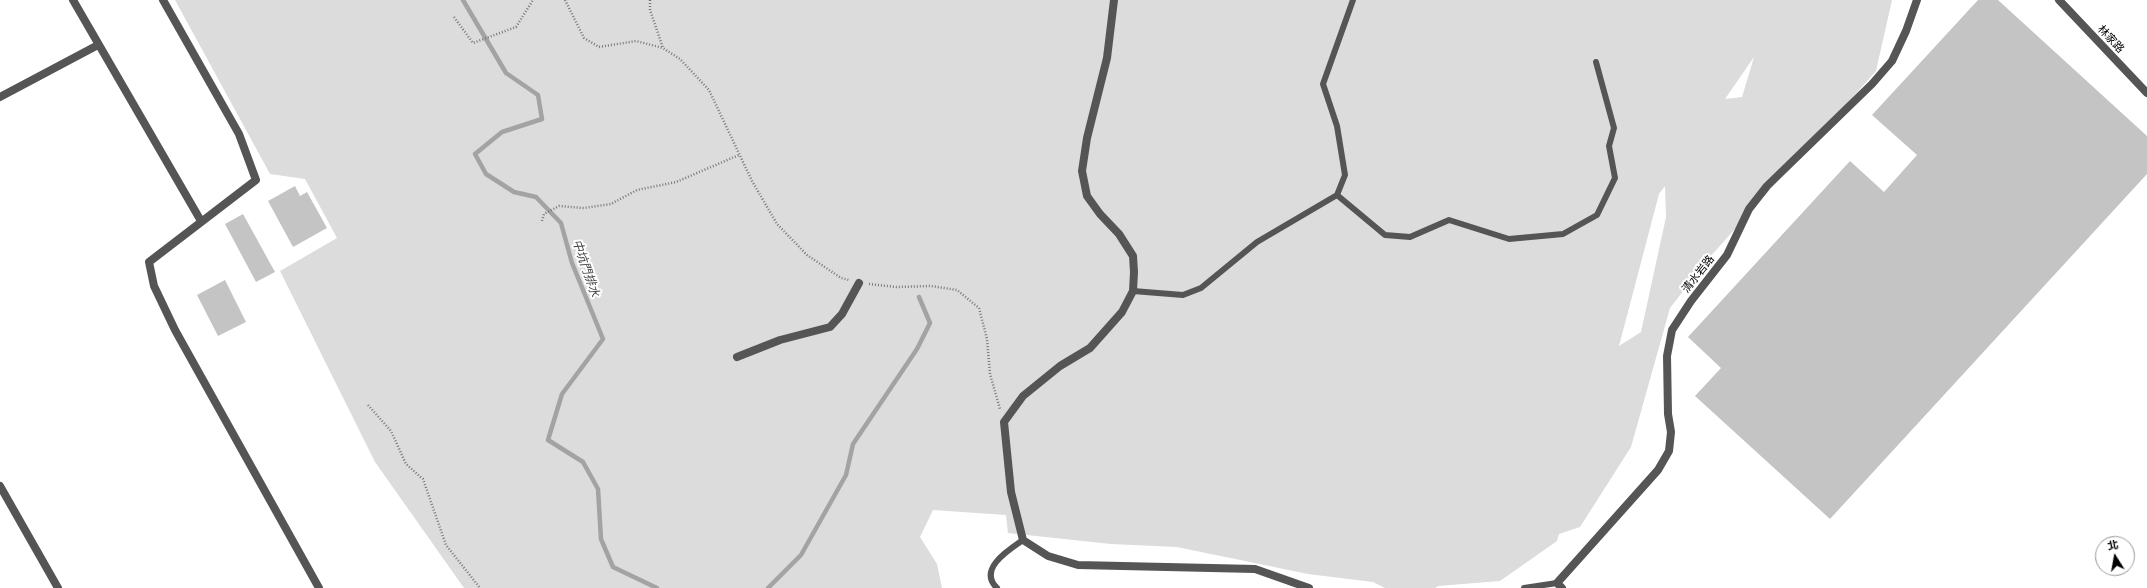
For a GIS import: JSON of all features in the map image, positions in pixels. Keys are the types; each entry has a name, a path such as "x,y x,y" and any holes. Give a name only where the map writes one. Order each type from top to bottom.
{"street":[{"path":"73,0 201,221"},
{"path":"163,0 239,134 256,180 149,262 154,286 175,330 319,588"},
{"path":"1114,0 1107,58 1087,138 1082,171 1087,196 1100,214 1119,234 1132,256 1134,272 1133,291 1122,312 1090,348 1060,366 1023,396 1004,422 1011,492 1023,540 1048,556 1078,566 1255,569 1309,588"},
{"name":"清水岩路","path":"1559,586 1658,470 1669,451 1671,432 1668,414 1667,356 1672,330 1691,301 1727,255 1749,209 1767,186 1872,84 1892,61 1906,31 1917,0"},
{"name":"林家路","path":"2059,0 2147,93"},
{"path":"0,97 98,45"},
{"path":"737,357 780,340 830,327 842,314 859,283"},
{"path":"0,486 58,588"}],"lane":[{"path":"1133,291 1183,295 1200,288 1257,242 1337,195 1344,175 1337,126 1323,84 1353,0"},
{"path":"1337,195 1385,235 1410,237 1449,220 1509,239 1563,234 1598,215 1615,178 1609,146 1614,128 1596,62"},
{"path":"997,588 992,578 992,570 998,558 1023,540"},
{"path":"1524,588 1559,586"}],"path":[{"path":"454,17 473,43 516,27 533,0"},
{"path":"565,0 584,38 599,47 636,41 663,48 680,59 709,90 739,155 777,224 807,255 841,278 859,283 896,287 930,286 957,290 979,308 987,339 990,374 1004,422"},
{"path":"650,0 650,10 663,48"},
{"path":"542,221 544,214 559,206 584,208 611,204 637,190 676,182 739,155"},
{"path":"368,405 391,431 406,464 423,479 446,545 480,588"}],"shaded area":[{"path":"175,0 1892,0 1876,71 1709,258 1670,308 1631,447 1580,527 1559,534 1557,541 1500,581 1438,586 1435,588 1385,588 1373,582 1308,574 1177,547 1111,544 1008,533 1006,515 933,510 920,537 937,564 942,588 464,588 375,462 280,271 337,238 305,179 270,174","holes":["1754,57 1742,97 1725,99","1665,186 1666,217 1641,332 1619,346 1659,194"]}],"building":[{"path":"1978,0 1998,0 2147,136 2147,174 1830,519 1695,396 1721,368 1688,337 1850,161 1884,192 1917,155 1872,115"},
{"path":"295,186 300,196 307,192 327,228 293,247 268,201"},
{"path":"243,214 275,272 256,282 225,224"},
{"path":"225,280 246,322 218,336 197,295"}],"waterway":[{"name":"中坑門排水","path":"463,0 506,73 538,95 542,119 502,132 475,154 486,174 514,192 536,197 561,223 572,263 603,339 562,394 548,440 583,462 598,489 601,539 613,567 657,588"},
{"path":"768,588 801,555 846,475 853,444 917,349 930,323 919,297"}]}
